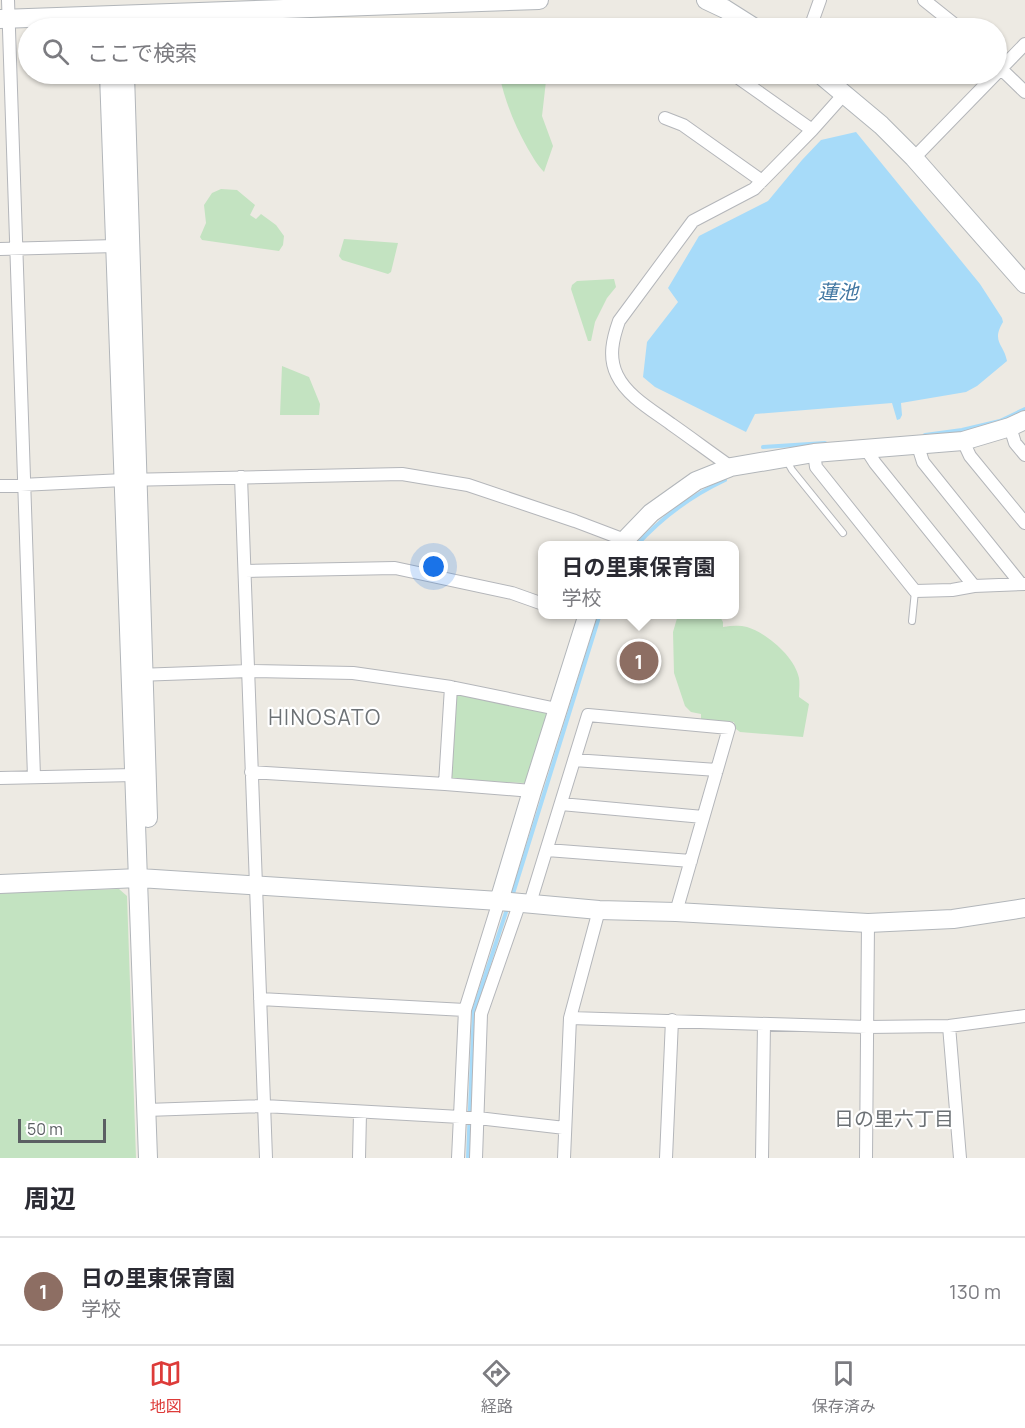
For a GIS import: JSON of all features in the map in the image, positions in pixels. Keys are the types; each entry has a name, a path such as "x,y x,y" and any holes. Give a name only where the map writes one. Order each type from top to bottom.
{"street":[{"path":"8,0 4,19 16,248 34,777"},
{"path":"32,18 115,15 255,5 539,0"},
{"path":"706,0 739,18"},
{"path":"814,18 820,0"},
{"path":"924,0 946,18"},
{"path":"1007,60 1025,44"},
{"path":"1007,75 1025,92"},
{"path":"109,84 116,246 131,480"},
{"path":"125,84 131,480 137,675 152,1110 159,1158"},
{"path":"746,84 812,130"},
{"path":"833,84 881,124 914,158 1025,284"},
{"path":"914,158 983,84"},
{"path":"731,467 627,391 616,374 612,357 613,338 619,321 693,221 754,189 845,93"},
{"path":"665,118 683,125 762,181"},
{"path":"0,249 116,246"},
{"path":"625,541 651,513 696,481 731,467 814,453 963,441 1018,424 1015,443 1025,455"},
{"path":"963,441 970,456 1025,523"},
{"path":"918,446 923,462 1023,584"},
{"path":"866,449 874,463 974,586"},
{"path":"814,453 816,467 915,591 1023,584"},
{"path":"0,486 131,480 402,474 468,485 575,521 619,541"},
{"path":"241,477 266,1158"},
{"path":"245,571 395,568 512,593 538,602"},
{"path":"458,1158 465,1010 558,709 582,619"},
{"path":"137,675 249,671 353,673 451,687 558,709"},
{"path":"137,675 134,775 144,879"},
{"path":"445,784 451,687"},
{"path":"476,1158 481,1014 547,850 588,715 729,728 676,912"},
{"path":"574,760 717,770"},
{"path":"251,772 532,790"},
{"path":"0,778 134,775"},
{"path":"561,804 704,817"},
{"path":"547,850 691,861"},
{"path":"0,884 144,879 499,901 599,910 868,923 953,919 1025,908"},
{"path":"564,1158 570,1018 599,910"},
{"path":"866,1158 868,923"},
{"path":"260,999 465,1010"},
{"path":"570,1018 867,1027 950,1026 1025,1016"},
{"path":"666,1158 672,1020"},
{"path":"762,1158 764,1024"},
{"path":"950,1026 960,1158"},
{"path":"152,1110 264,1106 478,1118 565,1128"},
{"path":"148,1158 152,1110"},
{"path":"358,1158 360,1113"}],"lane":[{"path":"785,458 792,470 843,533"},
{"path":"912,621 915,591"}],"green space":[{"path":"502,84 546,84 542,116 553,146 544,172 518,131"},
{"path":"221,189 237,190 255,205 250,215 256,219 261,214 276,225 284,236 283,245 279,251 202,240 200,237 206,223 204,205 212,193"},
{"path":"344,239 398,243 391,272 388,274 342,260 339,256"},
{"path":"614,279 616,287 607,298 595,322 591,341 588,341 571,289 572,285 577,281"},
{"path":"282,366 309,377 320,404 319,415 280,415"},
{"path":"677,619 721,619 723,627 747,627 771,640 792,662 799,680 799,697 809,704 803,737 740,732 736,729 734,722 701,720 701,714 691,712 685,706 674,673 673,632"},
{"path":"458,694 545,710 549,715 525,783 454,780 449,777 454,699"},
{"path":"119,889 127,896 136,1158 0,1158 0,893"}],"water":[{"name":"蓮池","path":"856,132 980,284 1002,318 998,339 1007,361 977,386 966,392 901,403 902,415 897,420 892,403 755,414 746,432 655,387 643,377 647,342 678,302 668,288 699,236 768,201 821,140"}],"waterway":[{"path":"925,435 962,430 1000,421 1025,409"},
{"path":"763,447 825,443"},
{"path":"641,541 677,508 725,480"},
{"path":"512,897 598,619"},
{"path":"468,1158 474,1010 508,906"}],"place":[{"name":"日の里東保育園","path":"639,661"}],"district":[{"name":"HINOSATO","path":"325,718"},
{"name":"日の里六丁目","path":"894,1119"}]}
